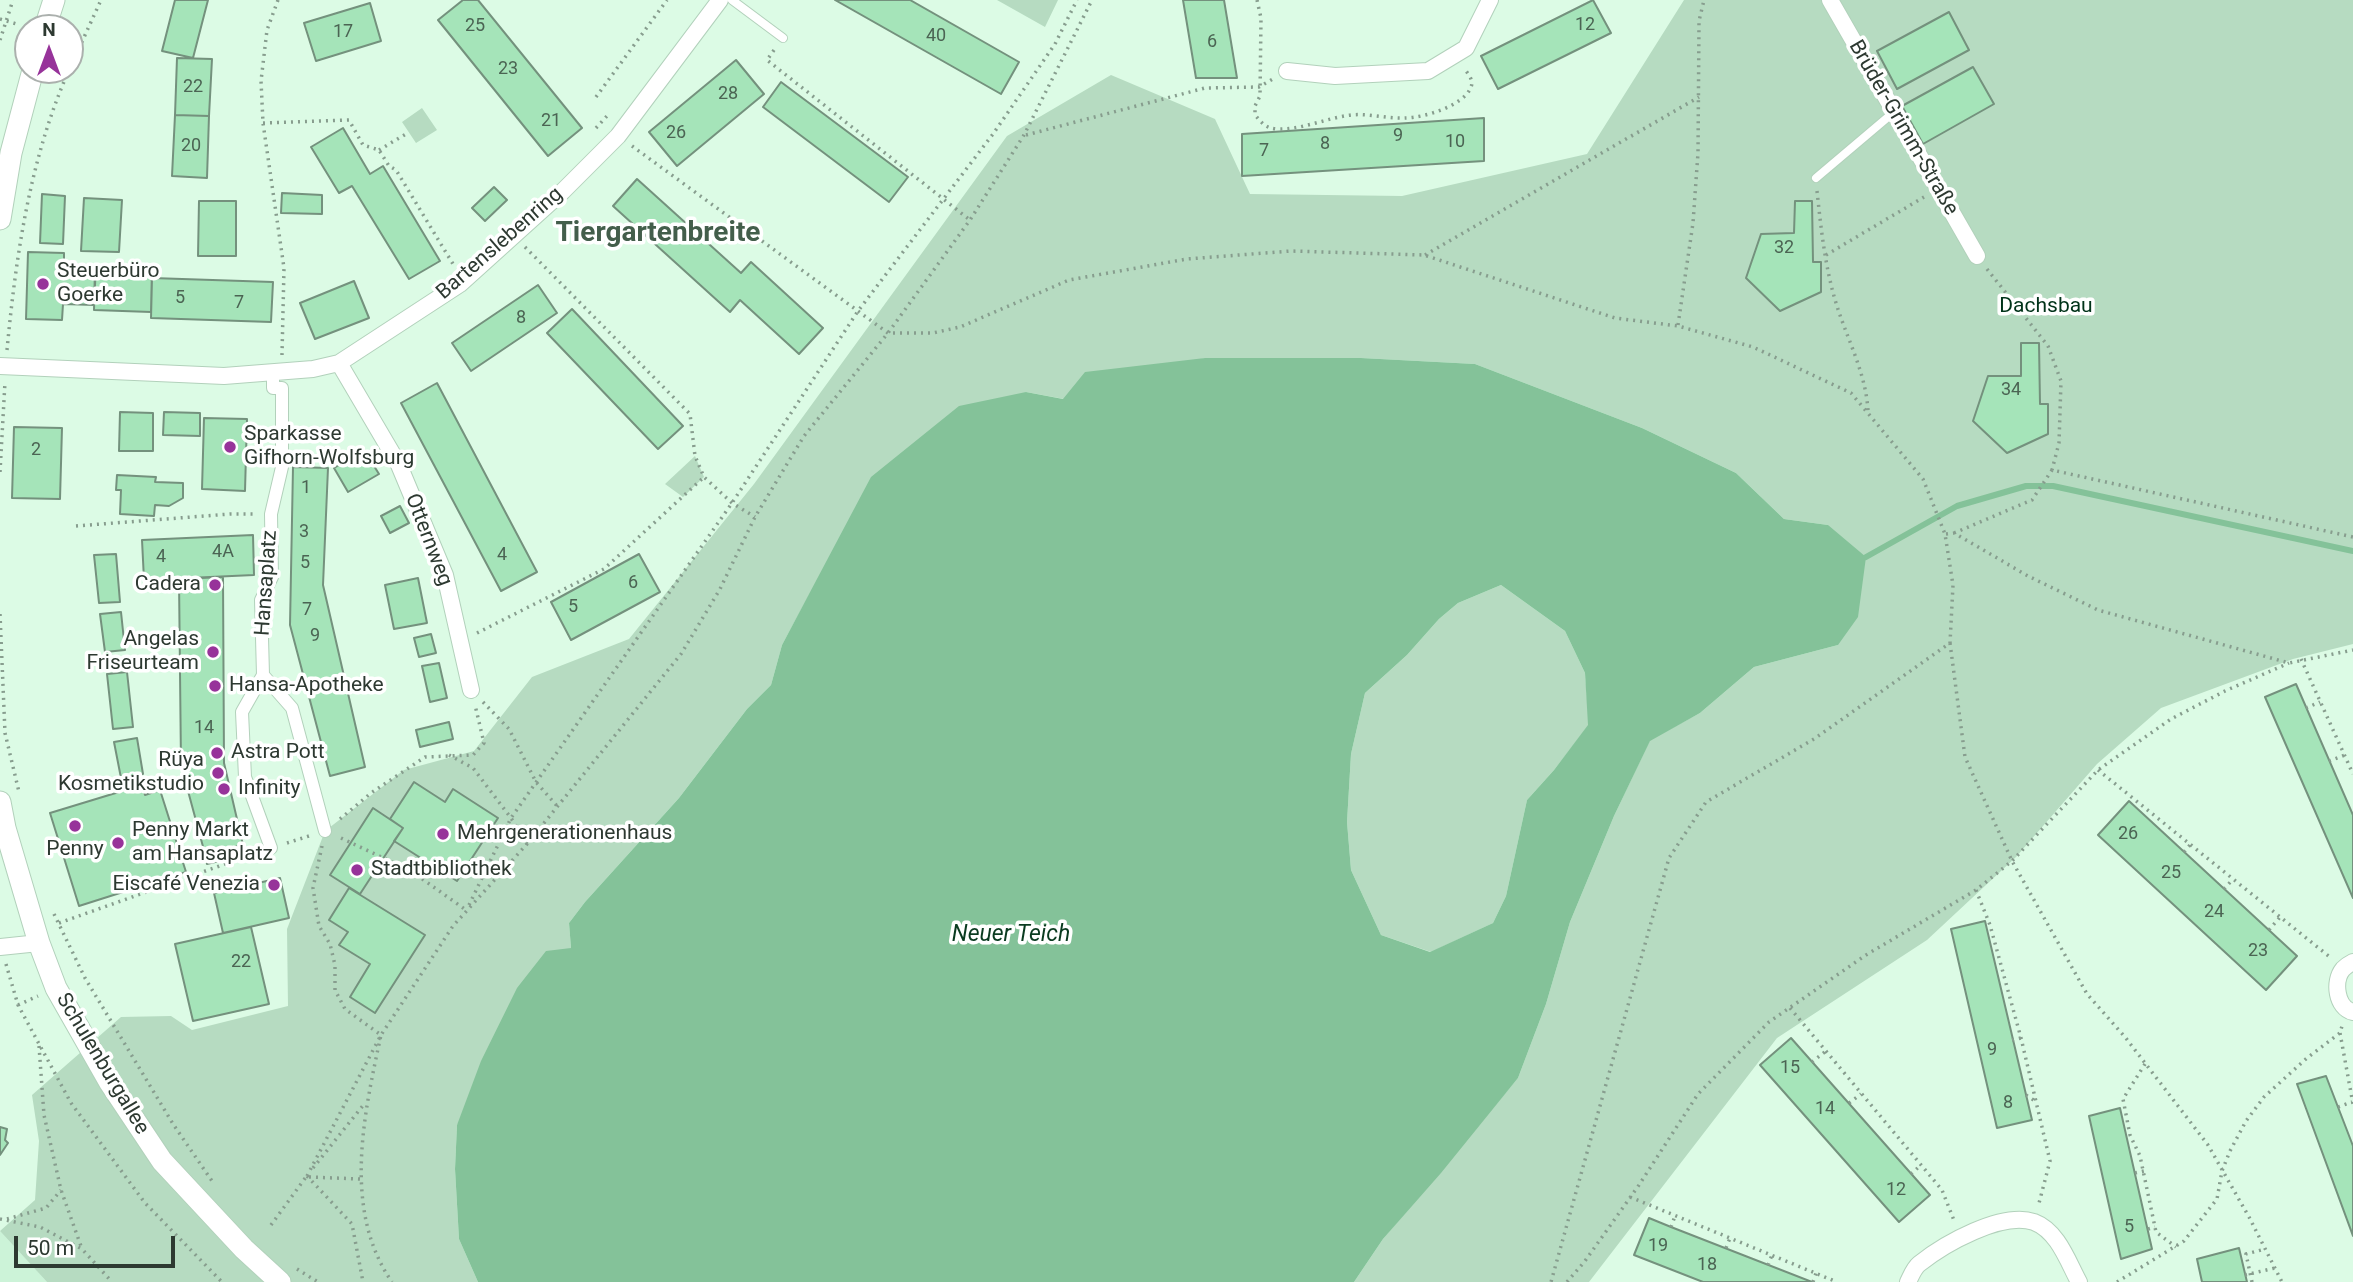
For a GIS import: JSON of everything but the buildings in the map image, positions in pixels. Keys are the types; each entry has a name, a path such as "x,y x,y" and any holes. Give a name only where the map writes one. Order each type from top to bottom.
{"street":[{"name":"Bartenslebenring","path":"3,367 224,376 273,374 339,363 460,284 618,136 720,0"},
{"path":"1287,71 1335,76 1428,71 1466,48 1490,0"},
{"name":"Brüder-Grimm-Straße","path":"1830,0 1977,256"},
{"path":"0,219 6,151 28,84"},
{"name":"Otternweg","path":"339,363 398,465 445,576 471,690"},
{"name":"Hansaplatz","path":"263,676 261,600 272,577 271,514 282,467 282,388 273,388 273,374"},
{"path":"271,848 245,777 242,712 263,676 292,708 325,831"},
{"name":"Schulenburgallee","path":"10,798 2,828 38,943 56,988 103,1071 162,1161 244,1249 284,1273"},
{"path":"0,947 38,943"},
{"path":"2350,1012 2341,1004 2337,988 2342,969 2353,962"},
{"path":"1908,1282 1917,1265 1961,1238 1997,1223 2018,1220 2034,1222 2050,1232 2079,1282"}],"lane":[{"path":"732,0 783,38"},
{"path":"1816,178 1894,112"}],"path":[{"path":"0,40 13,0"},
{"path":"84,37 100,0"},
{"path":"273,374 272,363 282,358 284,268 263,123 261,80 267,30 278,0"},
{"path":"596,97 667,0"},
{"path":"466,910 511,818 732,503 858,311 993,134 1055,44 1077,0"},
{"path":"307,1177 381,1035 453,926 527,844 681,654 720,589 755,517 804,436 888,333 970,220 1024,135 1092,0"},
{"path":"1678,326 1693,223 1699,97 1699,21 1704,0"},
{"path":"0,19 14,23"},
{"path":"783,38 767,60 970,220"},
{"path":"1024,135 1205,88 1259,87 1287,71"},
{"path":"0,472 3,367 18,250 30,190 52,108 63,84"},
{"path":"1424,255 1699,97"},
{"path":"590,136 607,116"},
{"path":"263,123 349,120 363,145 379,150 389,166 396,170 454,266"},
{"path":"379,150 406,135"},
{"path":"618,136 888,333 933,333 960,327 1069,280 1188,259 1291,251 1424,255 1615,318 1678,326 1753,347 1851,393 1923,479 1945,534 1953,585 1950,643 1965,757 2012,861 2087,994 2207,1145 2282,1282"},
{"path":"1816,178 1835,301 1867,392 1868,413"},
{"path":"1826,255 1938,188"},
{"path":"514,235 691,414 695,456 704,477 732,503 755,517"},
{"path":"1945,534 1954,533 2032,500 2052,470 2059,443 2061,381 2048,346 1977,256"},
{"path":"2052,470 2353,537"},
{"path":"460,641 604,569 704,477"},
{"path":"76,526 230,514 271,514"},
{"path":"1954,533 2028,576 2098,610 2289,663"},
{"path":"0,614 10,798"},
{"path":"1551,1282 1669,858 1706,802 1814,739 1950,643"},
{"path":"1567,1282 1630,1197 1699,1094 1769,1022 1867,956 1976,890 2012,861 2098,770 2171,719 2225,691 2289,663 2353,650"},
{"path":"2301,659 2353,774"},
{"path":"471,690 509,729 536,782 558,807"},
{"path":"58,923 325,831 371,793 425,757 472,755 484,743 471,690"},
{"path":"2306,708 2320,702"},
{"path":"447,754 472,768 511,818 527,844"},
{"path":"2329,761 2344,755"},
{"path":"2098,770 2335,962"},
{"path":"2149,820 2154,815"},
{"path":"325,831 411,871 466,910"},
{"path":"2184,852 2190,845"},
{"path":"318,867 313,888 319,926 330,944 335,965 335,990 345,1009 381,1035"},
{"path":"2224,889 2234,879"},
{"path":"1976,890 1994,941 2006,998 2021,1038 2050,1161 2034,1222"},
{"path":"53,910 85,978 173,1124 215,1184"},
{"path":"2269,930 2280,917"},
{"path":"1989,935 1994,941"},
{"path":"0,947 18,1005 71,1102 145,1203 222,1282"},
{"path":"1790,1008 1942,1190 1961,1238"},
{"path":"2117,1282 2184,1241 2217,1199 2222,1171 2246,1121 2264,1097 2306,1058 2340,1033 2350,1012"},
{"path":"2338,1107 2353,1103 2340,1033"},
{"path":"381,1035 366,1102 360,1179 367,1220 382,1267 392,1282"},
{"path":"2012,1040 2021,1038"},
{"path":"39,1043 44,1115 61,1190 82,1249"},
{"path":"1812,1062 1826,1051"},
{"path":"2145,1064 2123,1099 2126,1123 2140,1156 2156,1232 2176,1247"},
{"path":"1849,1103 1861,1094"},
{"path":"2026,1095 2035,1101"},
{"path":"271,1225 366,1102"},
{"path":"1911,1174 1922,1165"},
{"path":"2135,1173 2144,1171"},
{"path":"307,1177 360,1179"},
{"path":"307,1177 352,1224 363,1282"},
{"path":"2,1219 46,1208 61,1190"},
{"path":"1630,1197 1837,1282"},
{"path":"1671,1227 1675,1216"},
{"path":"2,1219 40,1227 82,1249 112,1282"},
{"path":"2148,1229 2155,1227"},
{"path":"1726,1248 1730,1238"},
{"path":"2252,1282 2248,1275 2246,1254 2265,1249"},
{"path":"1768,1265 1772,1255"},
{"path":"2248,1275 2275,1268"},
{"path":"284,1273 318,1282"},
{"path":"1813,1282 1816,1273"}],"shaded area":[{"path":"0,1231 47,1282 0,1282"}],"green space":[{"path":"997,0 1058,0 1045,27"},
{"name":"Dachsbau","path":"1684,0 2353,0 2353,644 2293,659 2161,708 2097,764 2016,857 1927,940 1777,1038 1589,1282 1354,1282 1383,1239 1518,1078 1546,1004 1570,922 1614,816 1650,740 1700,713 1754,667 1838,645 1828,525 1784,519 1736,473 1642,428 1475,364 1361,358 1205,358 1064,399 1026,392 809,595 782,645 771,685 747,709 679,798 569,923 571,948 457,1125 455,1169 459,1239 478,1282 47,1282 0,1231 35,1200 39,1141 32,1095 121,1017 171,1016 192,1030 288,1006 287,929 325,831 404,770 474,751 532,677 629,639 754,484 1007,136 1111,75 1215,119 1250,194 1402,196 1587,154"},
{"path":"422,108 437,130 416,143 402,122"},
{"path":"695,456 704,477 683,497 665,484"},
{"path":"1501,585 1565,631 1585,673 1589,725 1527,800 1506,896 1493,923 1431,952 1381,935 1351,870 1347,822 1351,754 1365,693 1458,603"}],"water":[{"name":"Neuer Teich","path":"1205,358 1361,358 1475,364 1642,428 1736,473 1784,519 1828,525 1866,557 1858,617 1838,645 1754,667 1700,713 1650,741 1614,816 1570,922 1546,1004 1518,1078 1383,1239 1354,1282 478,1282 459,1239 455,1169 457,1125 481,1061 517,988 546,951 571,948 569,923 679,798 747,709 771,685 782,645 871,477 959,406 1026,392 1063,399 1085,372","holes":["1501,585 1565,631 1585,673 1588,725 1527,800 1506,896 1493,923 1430,952 1381,935 1351,870 1347,822 1351,754 1365,693 1458,603"]}],"waterway":[{"path":"1866,557 1957,506 2026,486 2053,486 2353,551"}],"place":[{"name":"Steuerbüro Goerke","path":"43,284"},
{"name":"Sparkasse Gifhorn-Wolfsburg","path":"230,447"},
{"name":"Cadera","path":"215,585"},
{"name":"Angelas Friseurteam","path":"213,652"},
{"name":"Hansa-Apotheke","path":"215,686"},
{"name":"Astra Pott","path":"217,753"},
{"name":"Rüya Kosmetikstudio","path":"218,773"},
{"name":"Infinity","path":"224,789"},
{"name":"Penny","path":"75,826"},
{"name":"Mehrgenerationenhaus","path":"443,834"},
{"name":"Penny Markt am Hansaplatz","path":"118,843"},
{"name":"Stadtbibliothek","path":"357,870"},
{"name":"Eiscafé Venezia","path":"274,885"}],"district":[{"name":"Tiergartenbreite","path":"658,234"}]}
